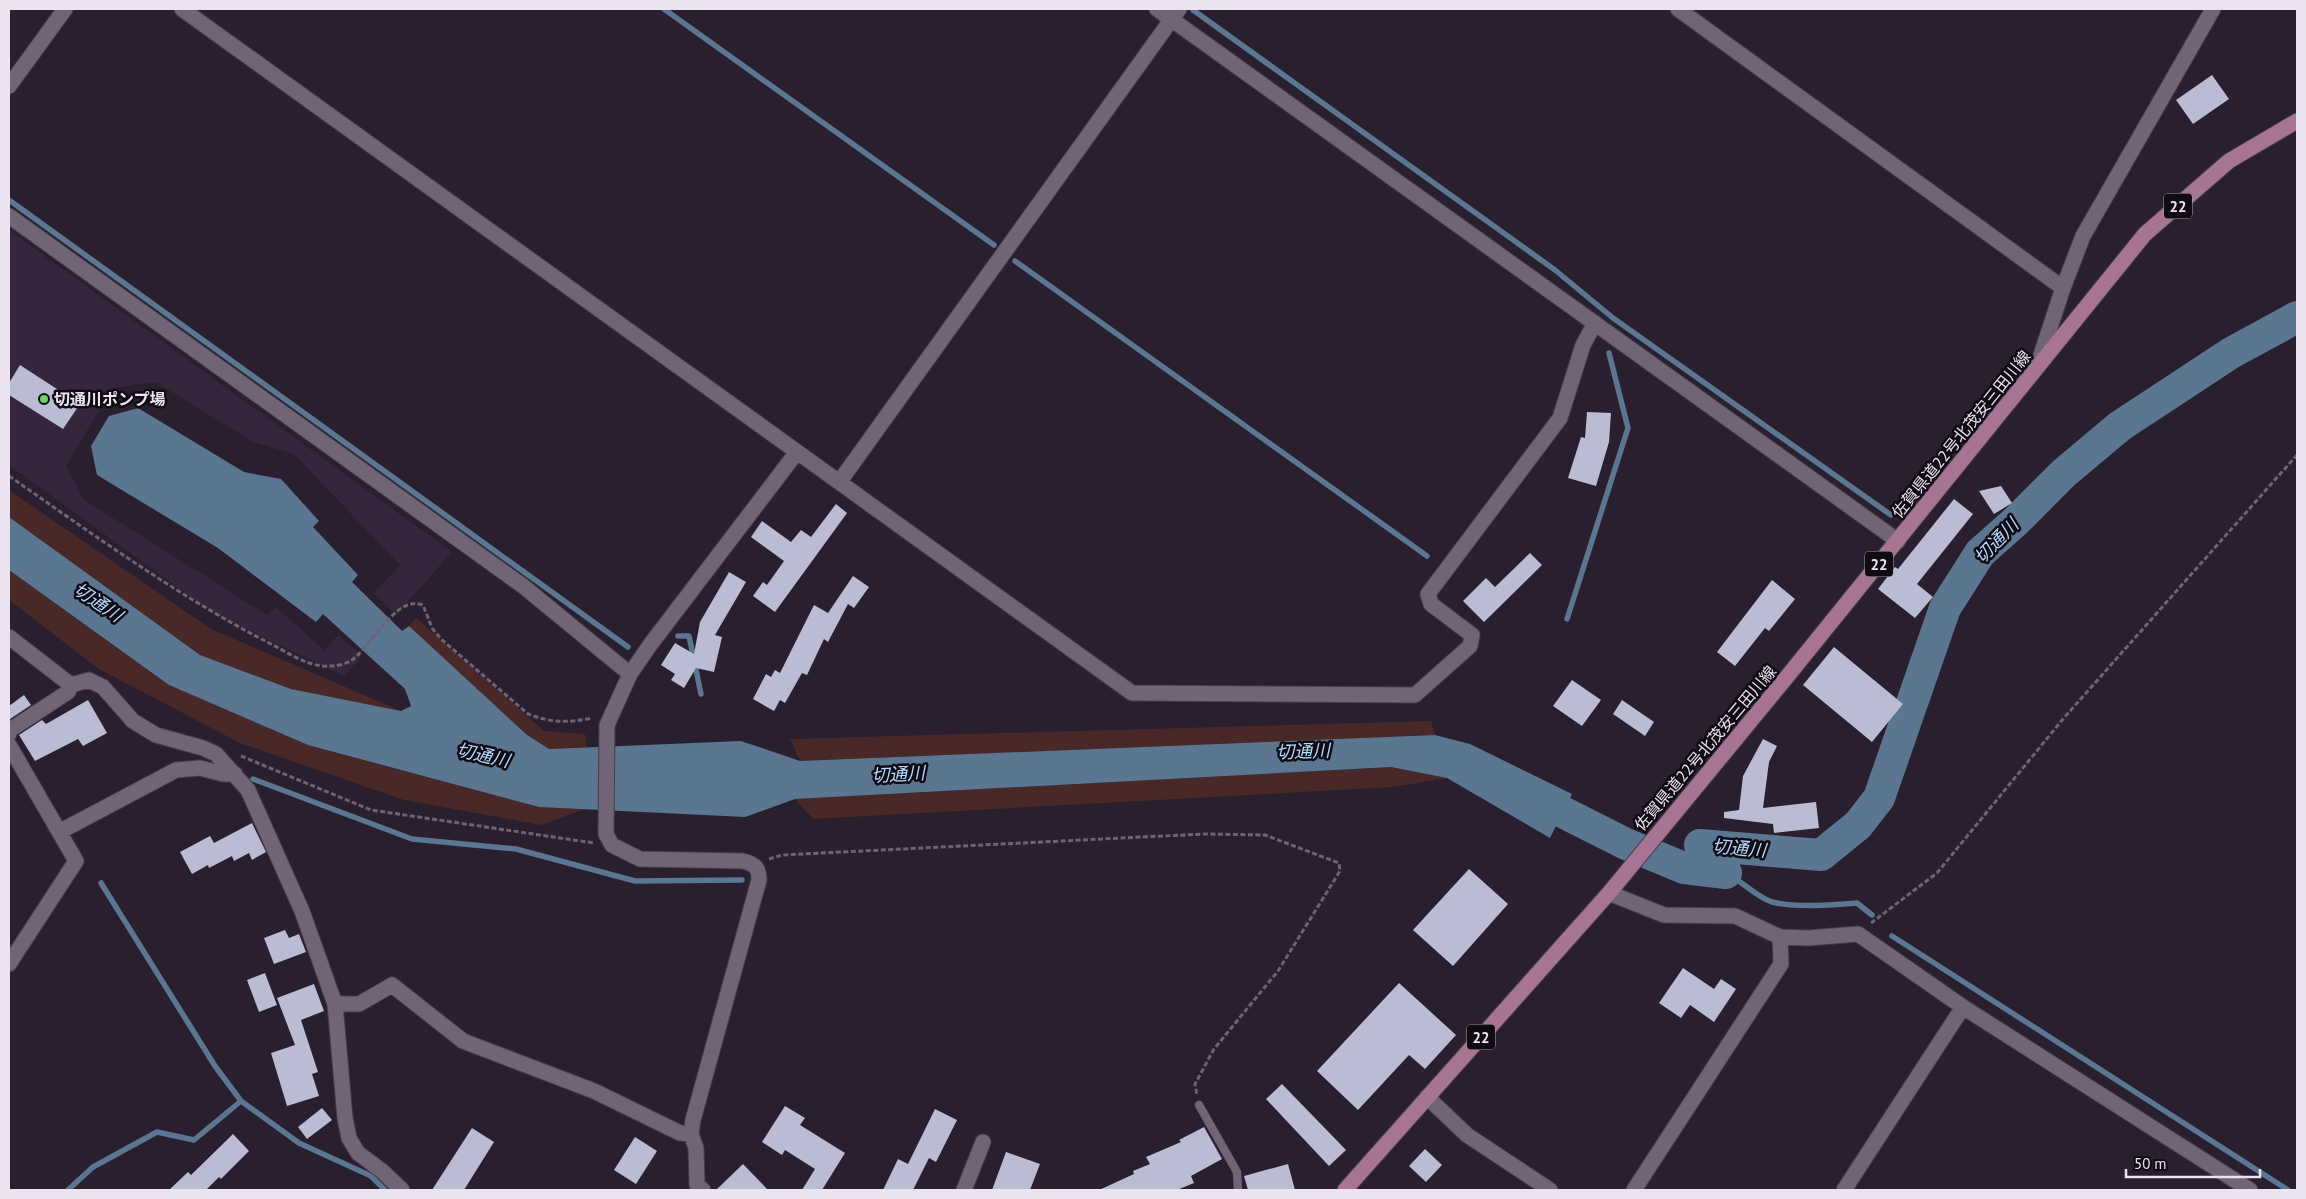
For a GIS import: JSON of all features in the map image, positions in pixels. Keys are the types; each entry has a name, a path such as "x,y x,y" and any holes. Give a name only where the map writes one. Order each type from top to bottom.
{"main road":[{"name":"佐賀県道22号北茂安三田川線","path":"1344,1190 1562,948 1898,541 2145,234 2230,161 2297,121"}],"street":[{"path":"9,86 65,9"},
{"path":"182,9 1132,693 1416,695 1470,646 1472,635 1431,604 1428,594 1560,418 1583,345 1595,323"},
{"path":"1157,9 1175,14 1595,323 1898,541"},
{"path":"1678,9 2063,288"},
{"path":"2037,368 2063,288 2083,236 2213,9"},
{"path":"840,481 1175,14"},
{"path":"9,216 523,586 630,674"},
{"path":"697,1188 696,1148 691,1134 702,1084 759,880 759,871 754,864 743,861 640,859 609,840 610,719 630,674 650,645 797,452"},
{"path":"9,637 71,685"},
{"path":"71,685 89,680 103,687 133,721 156,736 203,748 216,754 248,790 302,911 335,1004 345,1118 349,1138 358,1153 382,1170 402,1190"},
{"path":"9,734 10,730 68,692 71,685"},
{"path":"9,744 61,831 76,860 9,964"},
{"path":"61,831 176,770 200,768 224,774 235,774"},
{"path":"1612,888 1664,916 1735,916 1780,937 1808,938 1858,934 1963,1006 2250,1190"},
{"path":"1634,1190 1781,964 1780,937"},
{"path":"335,1004 359,1004 392,985 463,1041 594,1091 680,1132 691,1134"},
{"path":"1844,1190 1963,1006"},
{"path":"1427,1096 1468,1135 1550,1190"},
{"path":"964,1190 982,1142"}],"lane":[{"path":"1199,1105 1237,1172 1238,1190"}],"path":[{"path":"1858,934 1937,873 2063,719 2297,455"},
{"path":"9,476 88,532 221,618 312,665 330,666 345,664 353,660 395,613 407,604 417,602 423,605 432,628 441,639 528,714 544,721 558,723 610,719"},
{"path":"216,754 234,754 371,810 609,840"},
{"path":"754,864 782,855 1203,834 1265,834 1339,863 1340,871 1278,971 1214,1049 1195,1084 1199,1105"}],"shaded area":[{"path":"9,230 452,552 396,615 374,593 400,565 294,454 253,442 156,382 112,388 66,466 84,500 267,615 276,607 324,650 338,635 362,656 344,676 213,613 9,465"},
{"path":"9,490 211,629 401,711 291,689 200,655 9,517"},
{"path":"9,570 169,685 308,745 539,807 585,809 541,825 404,800 240,743 99,669 9,600"},
{"path":"416,618 544,731 585,734 587,747 549,749 527,735 409,626"},
{"path":"1431,721 1435,735 800,761 790,739"},
{"path":"1391,767 1447,778 1393,787 813,819 795,799"}],"water":[{"path":"138,408 244,472 281,479 319,521 313,527 358,575 352,582 402,631 409,626 527,735 549,749 741,741 800,761 1435,735 1470,744 1572,794 1550,838 1447,778 1391,767 795,799 745,817 539,807 308,745 169,685 9,570 9,517 200,655 291,689 401,711 411,706 405,689 323,614 316,622 218,548 97,475 91,446 109,416"}],"building":[{"path":"2212,75 2229,99 2193,124 2176,100"},
{"name":"切通川ポンプ場","path":"20,365 80,404 63,429 9,395 9,383"},
{"path":"1587,412 1611,413 1609,442 1596,486 1568,478 1581,437 1585,438"},
{"path":"2001,486 2012,503 1994,514 1979,491"},
{"path":"1954,499 1973,514 1917,584 1933,597 1915,618 1878,589 1895,567 1898,569"},
{"path":"836,504 847,513 775,612 753,596 763,582 767,585 784,561 751,537 762,521 791,542 801,530 811,537"},
{"path":"1530,553 1542,565 1484,622 1463,601 1486,578 1495,587"},
{"path":"729,572 746,582 715,635 722,637 714,672 696,668 684,688 671,680 675,674 661,665 675,643 694,654 700,622"},
{"path":"853,576 869,587 854,608 848,604 828,642 824,639 807,675 802,673 785,703 780,700 774,711 753,699 766,674 771,677 775,670 780,673 814,605 828,613"},
{"path":"1772,580 1795,599 1769,631 1765,628 1735,666 1717,652"},
{"path":"1834,647 1903,704 1872,742 1803,685"},
{"path":"1572,680 1601,700 1582,726 1553,706"},
{"path":"24,695 31,705 10,719 9,706"},
{"path":"88,700 107,733 83,746 78,739 35,761 19,735 42,720 46,724"},
{"path":"1622,700 1654,722 1645,736 1613,714"},
{"path":"1763,739 1777,746 1769,762 1763,808 1816,802 1819,828 1774,833 1773,824 1724,818 1724,812 1739,810 1743,776"},
{"path":"252,823 266,852 252,860 249,853 234,861 232,856 209,868 208,865 192,874 180,852 210,836 214,843"},
{"path":"1469,869 1508,904 1453,966 1413,930"},
{"path":"285,930 289,938 299,934 306,952 274,964 264,938"},
{"path":"1683,968 1714,989 1721,979 1736,989 1714,1022 1690,1005 1681,1018 1659,1003"},
{"path":"265,973 277,1005 259,1012 247,980"},
{"path":"1399,983 1456,1035 1425,1069 1409,1055 1358,1110 1317,1071"},
{"path":"314,984 324,1011 301,1020 318,1072 312,1074 319,1096 287,1106 271,1053 295,1045 277,998"},
{"path":"1282,1084 1346,1150 1329,1166 1266,1099"},
{"path":"785,1106 805,1118 800,1125 845,1153 822,1190 802,1190 815,1169 785,1150 782,1155 762,1142"},
{"path":"322,1108 332,1120 307,1139 298,1127"},
{"path":"935,1109 957,1120 936,1162 929,1158 913,1190 883,1190 898,1159 908,1164"},
{"path":"1204,1127 1222,1159 1191,1176 1194,1183 1177,1190 1099,1190 1134,1174 1133,1171 1150,1164 1146,1157 1181,1142 1179,1140"},
{"path":"472,1128 494,1142 464,1190 432,1190"},
{"path":"233,1134 249,1151 221,1179 219,1177 206,1190 169,1190 188,1172 191,1175"},
{"path":"635,1137 657,1151 636,1184 614,1170"},
{"path":"1425,1149 1442,1165 1426,1182 1409,1166"},
{"path":"1006,1152 1040,1164 1030,1190 992,1190"},
{"path":"743,1164 768,1190 716,1190"},
{"path":"1288,1164 1295,1190 1248,1190 1244,1176"}],"waterway":[{"path":"664,9 994,245"},
{"path":"1193,10 1555,270 1613,318 1891,515"},
{"path":"9,200 628,647"},
{"path":"1015,261 1427,556"},
{"name":"切通川","path":"1523,792 1626,844 1684,868 1726,873 1700,845 1821,855 1858,825 1879,798 1945,608 1980,553 2015,522 2064,473 2120,426 2231,353 2297,317"},
{"path":"1567,619 1628,428 1609,353"},
{"path":"678,636 689,636 701,694"},
{"path":"253,779 412,839 516,849 635,881 742,880"},
{"path":"1726,873 1766,900 1772,902 1803,905 1857,903 1872,915"},
{"path":"101,883 215,1066 241,1101"},
{"path":"1892,936 2288,1190"},
{"path":"68,1190 93,1167 157,1132 194,1140 241,1101 299,1143 371,1176 385,1190"}],"place":[{"name":"切通川ポンプ場","path":"44,399"}]}
